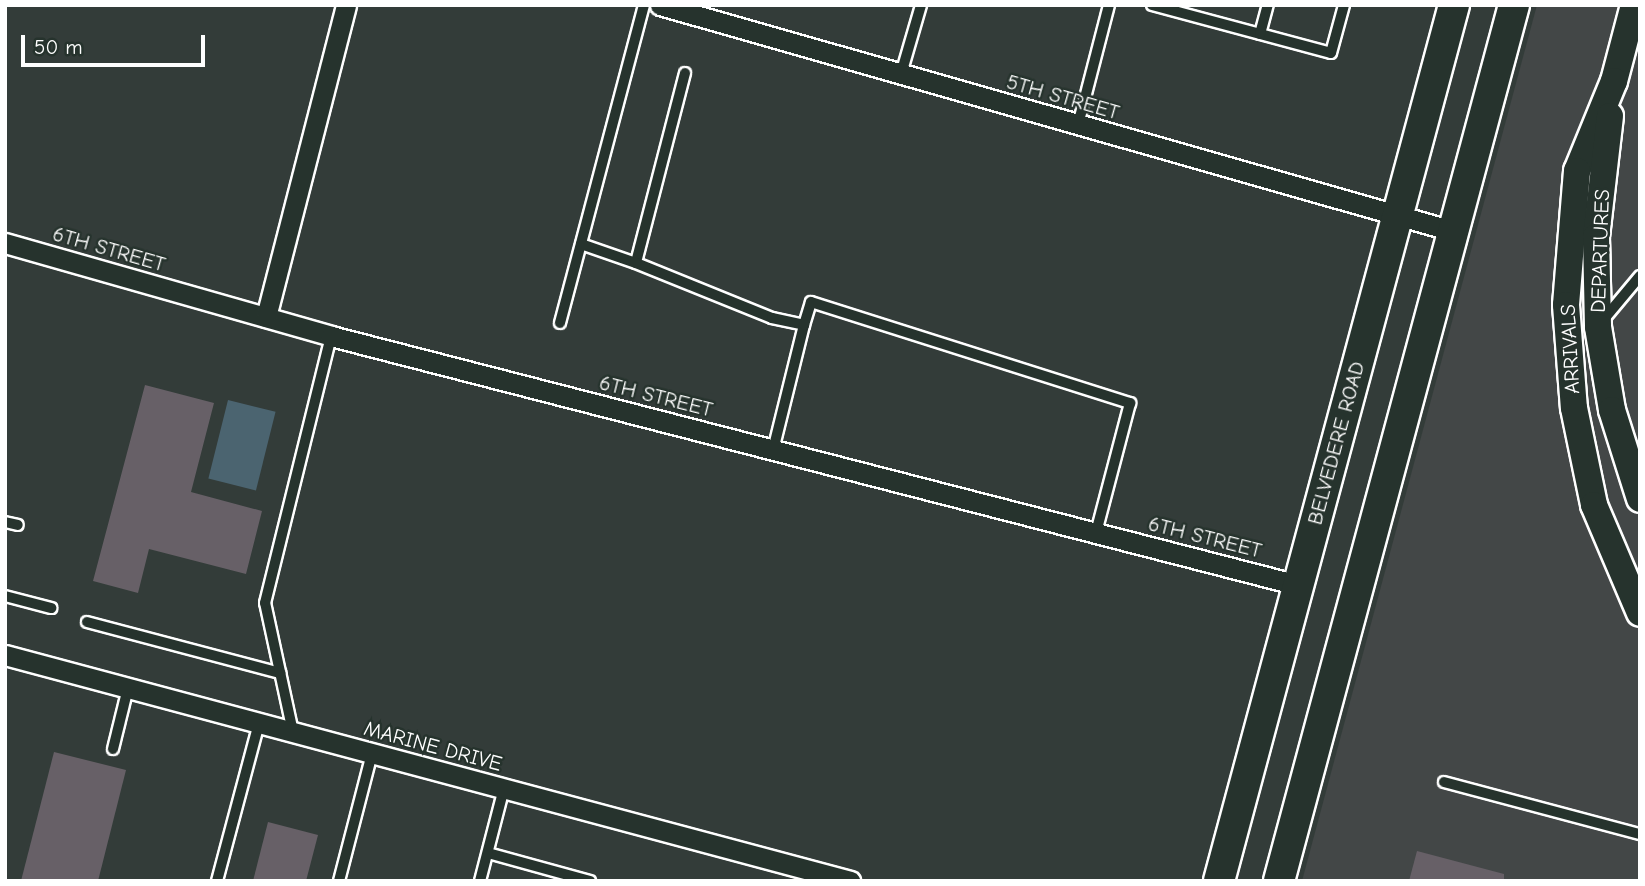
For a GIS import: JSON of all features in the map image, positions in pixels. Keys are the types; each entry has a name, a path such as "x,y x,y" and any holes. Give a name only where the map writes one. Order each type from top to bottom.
{"main road":[{"name":"BELVEDERE ROAD","path":"1219,881 1454,5"},
{"path":"1279,881 1514,5"}],"street":[{"path":"265,317 346,5"},
{"path":"1614,81 1634,5"},
{"name":"5TH STREET","path":"667,6 1453,232"},
{"name":"DEPARTURES","path":"1614,81 1596,237 1598,327 1612,410 1640,499"},
{"name":"ARRIVALS","path":"1614,81 1577,171 1568,258 1568,359 1594,505 1640,613"},
{"name":"6TH STREET","path":"5,243 331,336 1298,585"},
{"name":"MARINE DRIVE","path":"5,655 850,881"}],"lane":[{"path":"560,323 644,5"},
{"path":"901,75 921,5"},
{"path":"1078,125 1109,5"},
{"path":"1152,5 1190,10 1260,34 1331,53 1344,5"},
{"path":"1260,34 1268,5"},
{"path":"635,263 685,73"},
{"path":"581,244 772,318 804,325"},
{"path":"1598,327 1640,276"},
{"path":"773,450 811,302 1130,403 1097,533"},
{"path":"293,732 265,603 331,336"},
{"path":"5,522 18,526"},
{"path":"5,596 51,608"},
{"path":"87,622 280,673"},
{"path":"113,750 128,688"},
{"path":"217,881 258,723"},
{"path":"339,881 372,753"},
{"path":"1444,782 1640,834"},
{"path":"480,881 504,788"},
{"path":"488,853 554,876 590,881"}],"shaded area":[{"path":"1537,5 1640,5 1640,881 1302,881"}],"water":[{"path":"228,400 276,412 256,490 208,479"}],"building":[{"path":"145,385 214,403 191,492 262,511 246,574 149,549 138,593 93,581"},
{"path":"54,752 126,770 98,881 21,881"},
{"path":"268,822 318,835 306,881 253,881"},
{"path":"1417,851 1504,874 1504,881 1409,881"}]}
